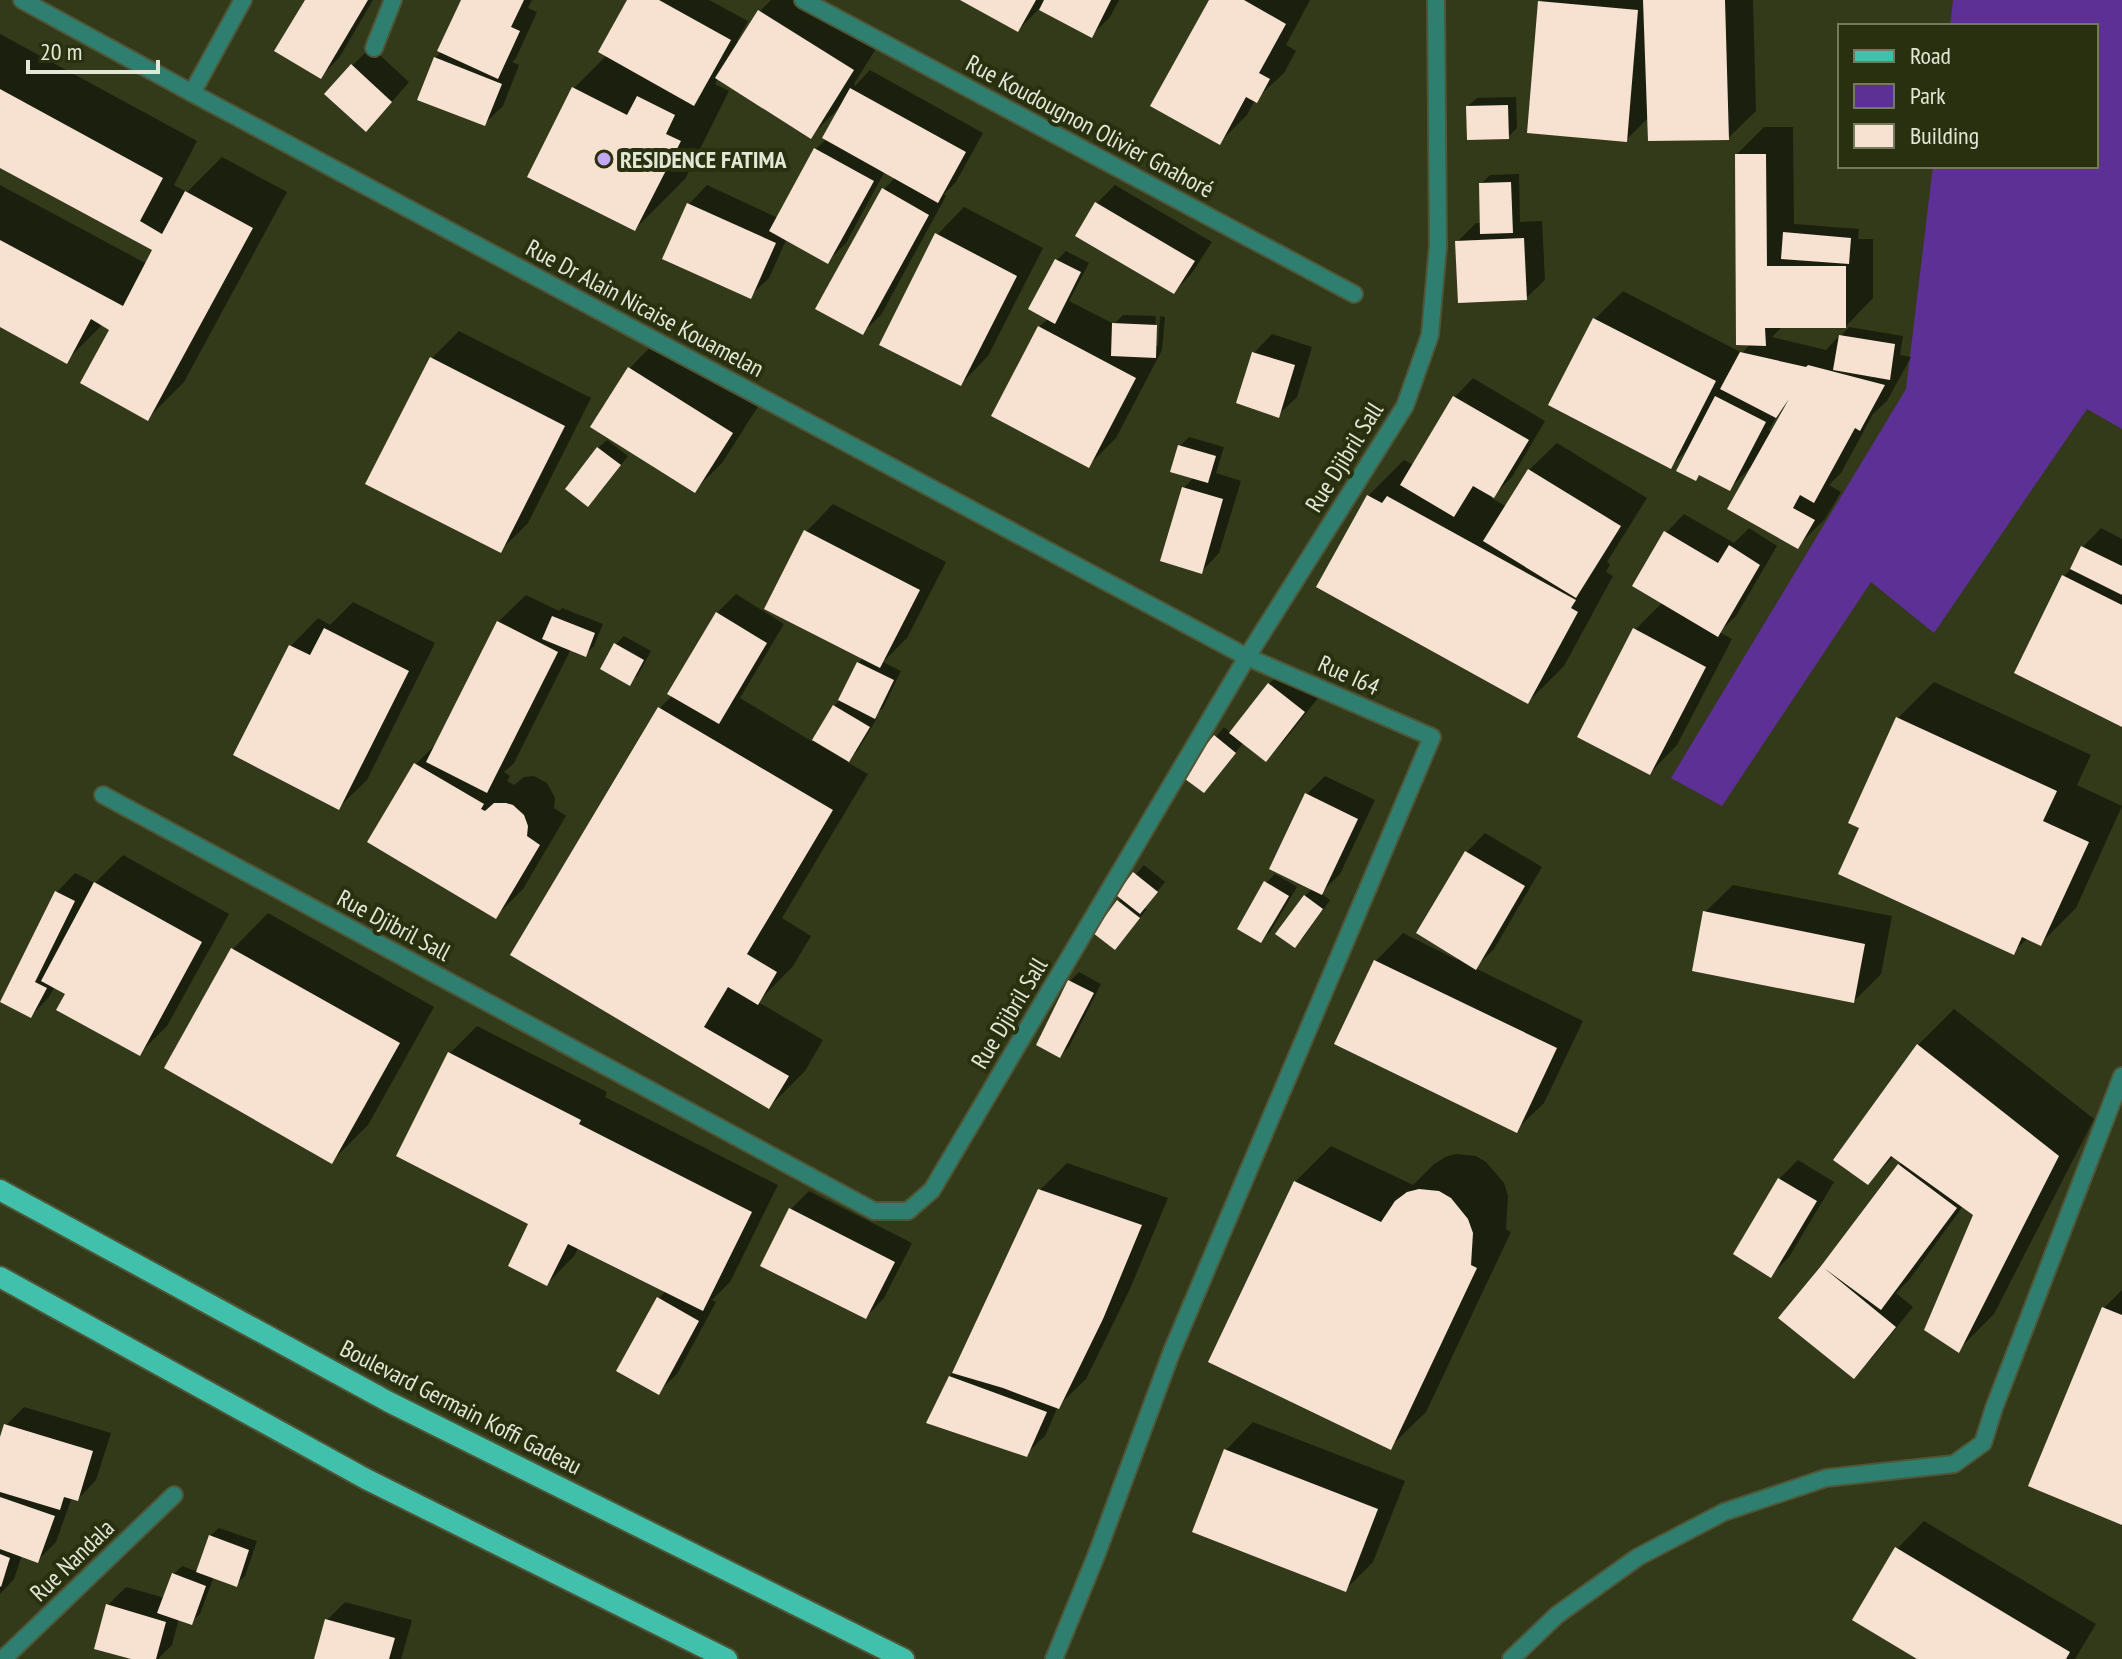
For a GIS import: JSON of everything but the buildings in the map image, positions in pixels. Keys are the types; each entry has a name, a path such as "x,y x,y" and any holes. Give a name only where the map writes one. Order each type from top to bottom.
{"main road":[{"name":"Boulevard Germain Koffi Gadeau","path":"0,1190 389,1402 904,1659"},
{"path":"0,1277 366,1479 727,1659"}],"street":[{"name":"Rue Dr Alain Nicaise Kouamelan","path":"22,0 1247,657"},
{"path":"192,93 243,0"},
{"path":"374,48 393,0"},
{"name":"Rue Koudougnon Olivier Gnahoré","path":"803,0 1354,294"},
{"name":"Rue Djibril Sall","path":"103,795 874,1211 908,1211 932,1190 1247,657 1405,406 1430,335 1438,246 1436,0"},
{"name":"Rue I64","path":"1054,1659 1172,1351 1432,737 1247,657"},
{"path":"1511,1659 1557,1615 1638,1557 1724,1512 1826,1478 1954,1464 1983,1443 2122,1076"},
{"name":"Rue Nandala","path":"3,1659 174,1495"}],"green space":[{"path":"1953,0 2122,0 2122,429 2087,409 1934,633 1871,582 1722,806 1671,778 1906,389 1933,168 2098,168 2098,24 1950,24"}],"place":[{"name":"RESIDENCE FATIMA","path":"604,159"}]}
